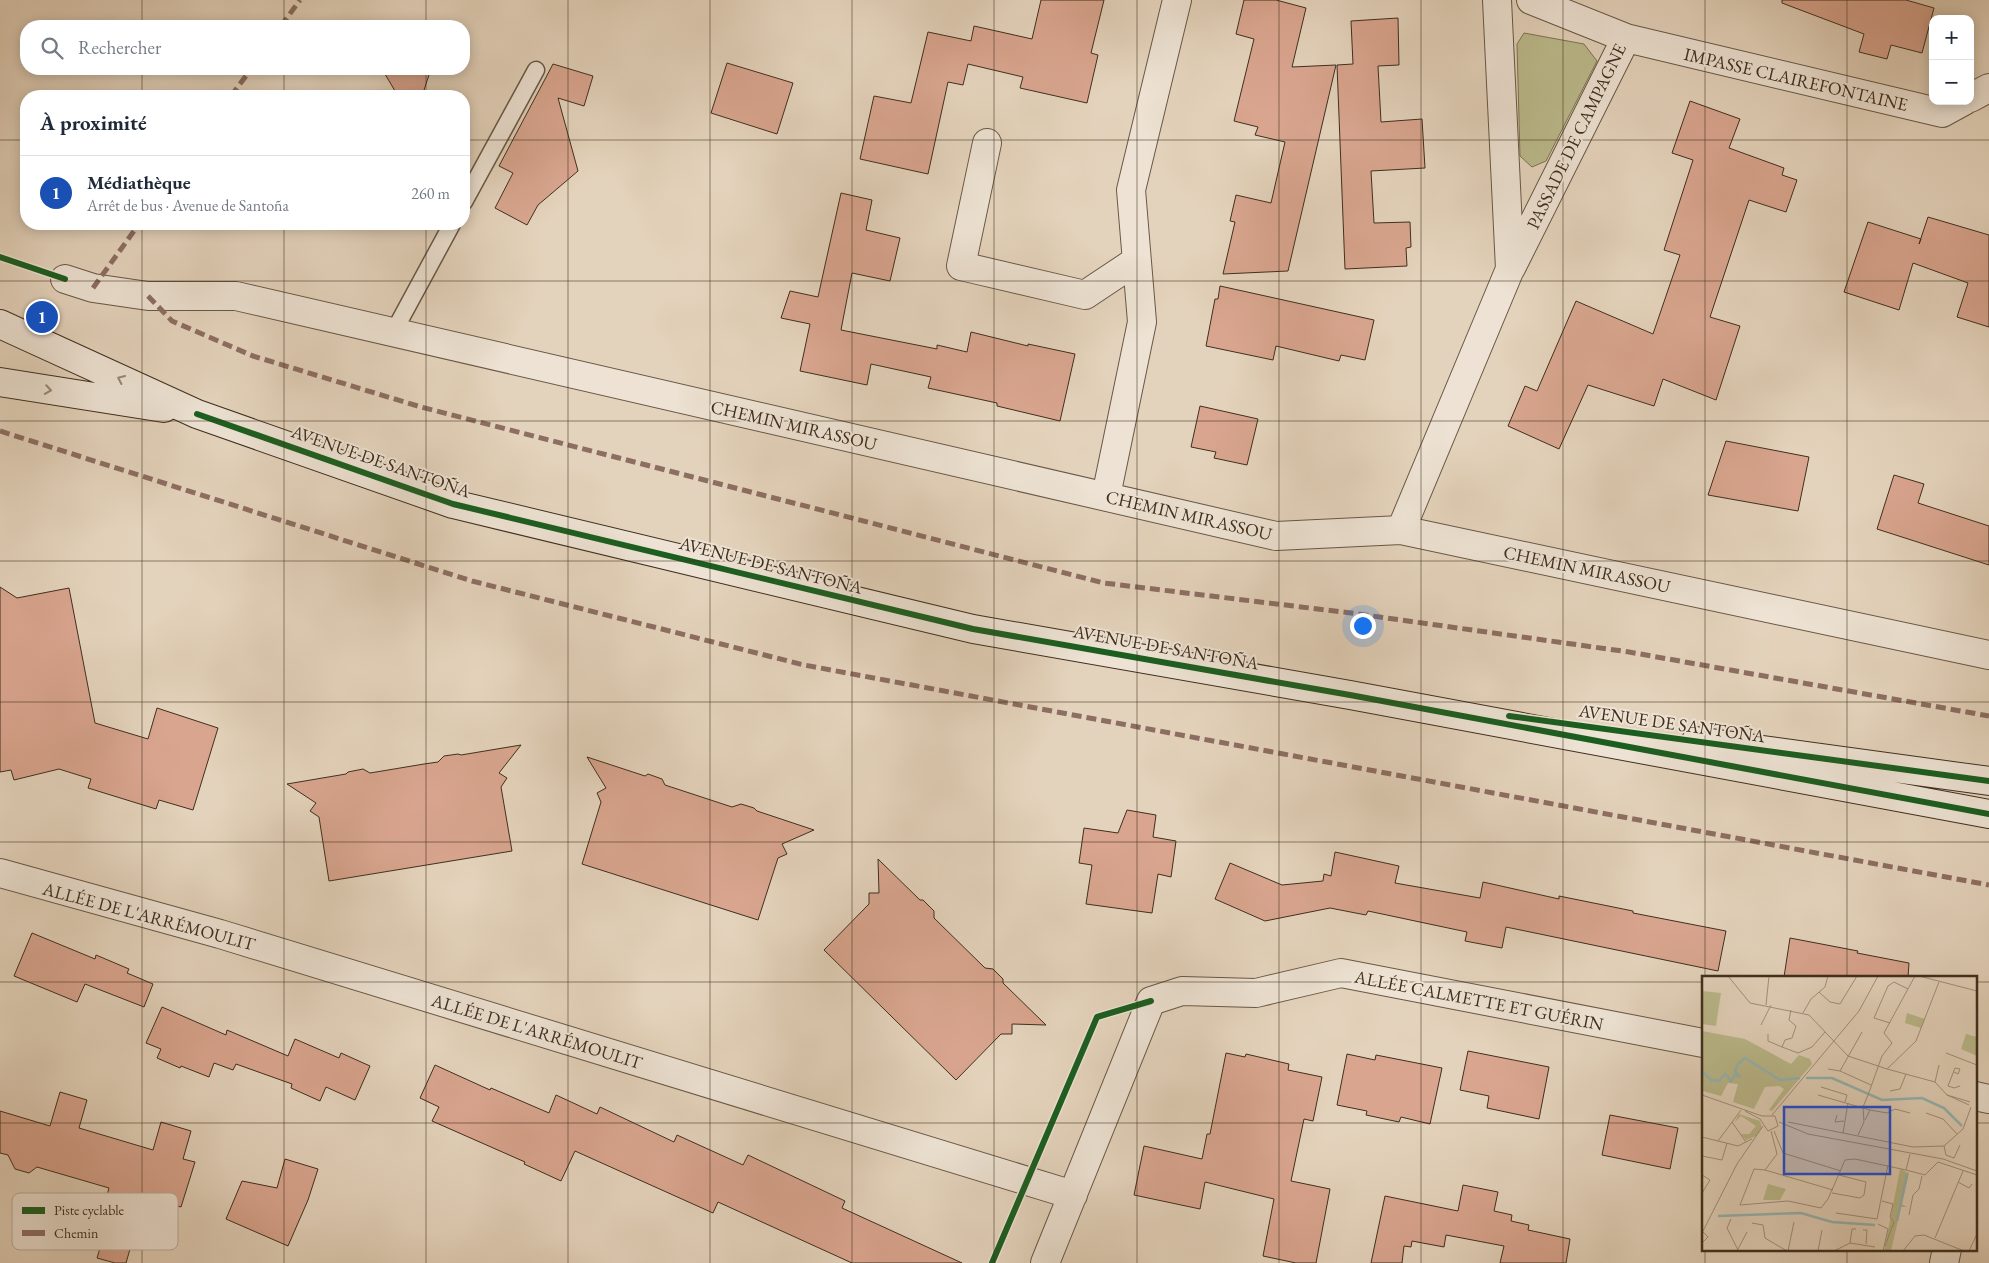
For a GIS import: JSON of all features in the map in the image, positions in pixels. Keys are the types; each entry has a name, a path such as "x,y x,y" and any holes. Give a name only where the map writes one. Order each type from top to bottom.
{"street":[{"path":"1106,496 1142,322 1130,190 1177,0"},
{"name":"PASSADE DE CAMPAGNE","path":"1497,0 1510,269"},
{"name":"PASSADE DE CAMPAGNE","path":"1401,530 1510,269 1626,38 1531,0"},
{"name":"IMPASSE CLAIREFONTAINE","path":"1626,38 1942,113 1957,105"},
{"path":"1974,96 1989,88"},
{"path":"987,143 961,266 1084,295 1136,261"},
{"name":"CHEMIN MIRASSOU","path":"65,279 93,288 148,296 236,296 1276,536 1401,530 1989,655"},
{"name":"AVENUE DE SANTOÑA","path":"0,324 197,414 454,504 973,629 1350,695 1989,814"},
{"name":"AVENUE DE SANTOÑA","path":"0,382 197,414"},
{"name":"AVENUE DE SANTOÑA","path":"1350,695 1989,781"},
{"name":"ALLÉE DE L'ARRÉMOULIT","path":"0,873 220,934 1073,1195"},
{"name":"ALLÉE CALMETTE ET GUÉRIN","path":"1045,1263 1151,1001 1182,991 1256,994 1341,973 1702,1043"},
{"path":"1976,1096 1989,1099"},
{"path":"1944,1263 1947,1250"}],"lane":[{"path":"470,191 536,70"},
{"path":"393,333 449,230"}],"shaded area":[{"path":"1524,33 1584,44 1597,61 1546,161 1532,167 1520,156 1517,44"}],"building":[{"path":"1041,0 1104,0 1091,53 1098,55 1087,103 1020,88 1023,77 968,64 963,85 948,82 928,174 860,159 874,96 911,103 928,32 971,41 974,26 1032,39"},
{"path":"1244,0 1276,0 1306,8 1292,67 1336,65 1288,271 1223,274 1235,222 1230,221 1236,195 1271,203 1285,142 1255,135 1258,127 1234,121 1254,39 1236,34"},
{"path":"1782,0 1906,0 1934,8 1932,15 1929,15 1929,27 1922,53 1891,45 1887,59 1859,52 1864,34 1782,3"},
{"path":"1398,18 1399,65 1378,66 1381,122 1422,119 1425,168 1371,171 1374,223 1410,222 1411,247 1406,248 1407,266 1345,269 1337,65 1353,64 1351,21"},
{"path":"727,63 793,83 777,134 711,113"},
{"path":"553,64 593,76 584,106 558,98 578,171 538,205 527,225 495,208 513,173 499,166"},
{"path":"386,75 429,75 424,90 394,90"},
{"path":"1690,101 1740,119 1729,148 1784,168 1782,175 1797,180 1786,212 1749,200 1710,317 1740,326 1716,400 1663,379 1654,406 1588,385 1559,449 1508,426 1525,386 1537,391 1576,301 1653,334 1680,255 1664,250 1693,160 1672,153"},
{"path":"841,193 872,200 866,230 900,238 890,281 852,273 841,330 937,349 937,345 967,352 971,332 1028,346 1028,344 1075,354 1060,421 997,406 997,403 928,388 931,377 871,364 867,385 800,371 810,324 781,318 790,291 818,297"},
{"path":"1928,217 1989,235 1989,327 1957,317 1968,283 1913,263 1899,310 1844,292 1868,222 1921,239"},
{"path":"1220,286 1374,320 1365,360 1341,355 1339,361 1276,346 1273,360 1206,346 1215,299 1218,299"},
{"path":"1200,406 1258,419 1247,465 1214,458 1216,452 1191,447"},
{"path":"1726,441 1809,457 1798,511 1708,495"},
{"path":"1894,475 1924,484 1918,503 1989,526 1989,565 1877,529"},
{"path":"0,587 17,598 69,588 95,723 148,739 157,708 218,728 193,810 159,800 156,809 88,788 91,779 59,769 14,780 11,770 0,772"},
{"path":"521,745 499,773 507,778 501,787 512,851 329,881 319,817 310,811 316,803 287,784 346,774 363,769 370,773 438,762 444,756"},
{"path":"587,757 645,776 648,774 662,779 665,785 732,807 741,804 814,830 782,844 787,854 778,858 758,920 582,864 601,802 597,793 606,788"},
{"path":"1127,810 1156,815 1153,837 1176,841 1171,877 1158,874 1152,913 1086,904 1092,865 1079,863 1084,828 1118,833"},
{"path":"1335,852 1399,866 1395,883 1480,898 1483,882 1559,899 1559,896 1726,931 1718,971 1506,927 1502,948 1465,941 1467,932 1368,911 1366,915 1330,908 1265,921 1215,899 1230,863 1282,885 1323,881 1324,874 1331,876"},
{"path":"878,859 934,911 934,918 985,968 993,969 1003,979 1003,983 1046,1025 1012,1024 1012,1034 1001,1034 956,1080 824,950 869,904 869,893 879,893"},
{"path":"32,933 95,959 96,955 129,969 127,973 153,984 144,1007 85,984 77,1002 14,976"},
{"path":"1790,938 1909,963 1908,976 1784,976"},
{"path":"162,1007 226,1035 227,1030 288,1056 295,1039 339,1058 341,1053 370,1066 355,1100 326,1087 320,1101 291,1088 292,1084 236,1064 233,1070 214,1063 209,1077 157,1058 161,1049 146,1043"},
{"path":"1468,1051 1549,1067 1539,1119 1487,1108 1489,1096 1460,1090"},
{"path":"1226,1053 1245,1057 1246,1054 1289,1064 1288,1070 1322,1077 1313,1121 1304,1119 1291,1181 1330,1189 1316,1263 1296,1263 1263,1256 1274,1199 1205,1182 1200,1209 1134,1195 1144,1146 1202,1159 1207,1134 1210,1134"},
{"path":"1347,1054 1375,1060 1376,1055 1442,1068 1430,1124 1401,1117 1399,1122 1366,1115 1367,1111 1337,1105"},
{"path":"435,1065 490,1090 491,1088 549,1113 556,1095 597,1114 600,1107 674,1142 677,1135 743,1165 748,1155 845,1201 842,1208 962,1263 852,1263 718,1202 713,1213 575,1151 561,1181 524,1164 525,1162 432,1121 439,1107 420,1098"},
{"path":"60,1092 87,1100 79,1128 153,1150 161,1122 191,1131 183,1159 195,1162 181,1207 178,1206 178,1193 108,1193 109,1188 37,1167 29,1173 15,1169 8,1155 0,1153 0,1111 50,1126"},
{"path":"1610,1115 1678,1128 1670,1169 1602,1155"},
{"path":"285,1159 318,1169 308,1200 288,1246 226,1219 242,1181 277,1188"},
{"path":"1463,1185 1498,1192 1494,1211 1512,1215 1511,1221 1529,1225 1528,1230 1570,1239 1566,1263 1500,1263 1504,1246 1446,1235 1444,1247 1412,1241 1411,1247 1404,1246 1402,1263 1371,1263 1385,1196 1458,1211"},
{"path":"99,1250 130,1250 126,1263 115,1263 97,1258"}],"marked path":[{"path":"285,20 300,0"},
{"path":"235,90 247,75"},
{"path":"93,288 135,230"},
{"path":"148,296 172,321 253,356 421,407 1104,583 1351,613 1629,652 1989,716"},
{"path":"0,431 472,581 804,665 1989,885"}],"cycle path":[{"path":"0,257 65,279"},
{"path":"197,414 453,504 973,629 1350,695 1989,814"},
{"path":"1509,716 1989,781"},
{"path":"992,1263 1097,1017 1151,1001"}],"place":[{"name":"Médiathèque","path":"42,317"}]}
